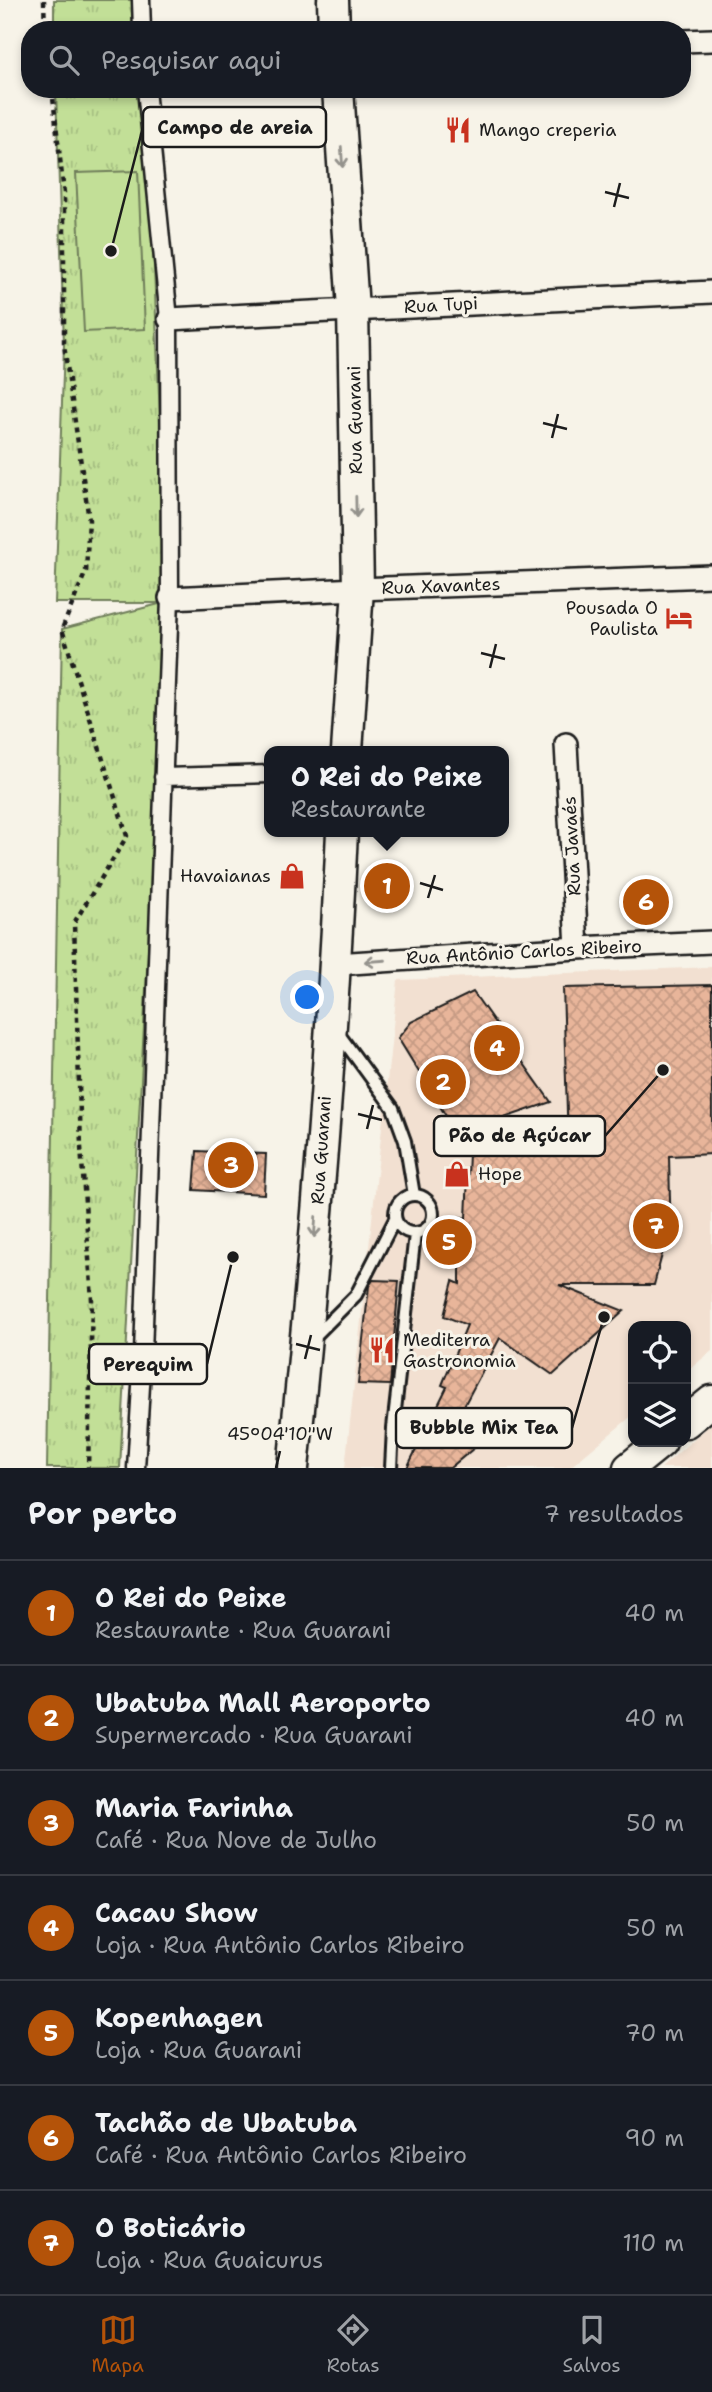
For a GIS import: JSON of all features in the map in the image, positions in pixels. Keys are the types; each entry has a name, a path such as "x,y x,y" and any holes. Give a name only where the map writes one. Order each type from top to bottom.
{"main road":[{"path":"333,0 334,21"},
{"name":"Rua Guarani","path":"339,98 353,309 358,589 347,746"},
{"name":"Rua Guarani","path":"292,1468 306,1345 335,964 342,837"},
{"path":"691,1418 712,1401"},
{"path":"629,1468 656,1447"}],"street":[{"path":"141,0 142,21"},
{"path":"691,41 712,40"},
{"path":"136,1468 143,1353 170,598 169,318 147,98"},
{"name":"Rua Tupi","path":"169,318 712,292"},
{"name":"Rua Xavantes","path":"170,598 712,576"},
{"name":"Rua Javaés","path":"566,744 577,948"},
{"path":"163,777 264,775"},
{"name":"Rua Antônio Carlos Ribeiro","path":"335,964 712,942"}],"lane":[{"path":"330,1023 393,1108 405,1141 414,1195"},
{"path":"414,1195 422,1196 429,1202 433,1218 430,1226 415,1234 400,1227 395,1211 405,1197 414,1195"},
{"path":"306,1345 356,1295 396,1219"},
{"path":"391,1468 415,1234"}],"path":[{"path":"44,0 45,21"},
{"path":"53,98 64,193 64,345 89,520 86,571 62,629 127,836 74,923 80,1147 92,1300 88,1468"}],"shaded area":[{"path":"712,967 712,1351 691,1368 691,1321 628,1321 628,1419 569,1468 345,1468 398,980"},
{"path":"712,1423 712,1468 661,1468 685,1447 691,1447 691,1442"}],"green space":[{"path":"54,0 137,0 138,21 54,21"},
{"path":"56,98 142,98 154,266 167,602 120,1468 47,1468 62,629 163,603 55,603 64,345"},
{"path":"138,171 145,329 84,332 76,173"}],"building":[{"path":"712,985 712,1154 669,1156 671,1246 664,1247 654,1285 559,1285 624,1311 553,1375 500,1338 459,1415 456,1435 474,1448 450,1468 407,1468 447,1387 442,1385 467,1325 444,1316 453,1281 460,1284 460,1217 466,1218 469,1154 568,1143 563,988"},
{"path":"473,992 551,1102 457,1134 398,1038 411,1022"},
{"path":"197,1151 266,1154 264,1194 194,1190"},
{"path":"373,1280 399,1281 390,1385 358,1384 369,1286"}],"place":[{"name":"Mango creperia","path":"458,130"},
{"name":"Campo de areia","path":"111,251"},
{"name":"Pousada O Paulista","path":"679,618"},
{"name":"Havaianas","path":"292,876"},
{"name":"O Rei do Peixe","path":"387,886"},
{"name":"Tachão de Ubatuba","path":"646,902"},
{"name":"Cacau Show","path":"497,1048"},
{"name":"Pão de Açúcar","path":"663,1070"},
{"name":"Ubatuba Mall Aeroporto","path":"443,1082"},
{"name":"Maria Farinha","path":"231,1165"},
{"name":"Hope","path":"457,1174"},
{"name":"O Boticário","path":"656,1226"},
{"name":"Kopenhagen","path":"449,1242"},
{"name":"Perequim","path":"233,1257"},
{"name":"Bubble Mix Tea","path":"604,1317"},
{"name":"Mediterra Gastronomia","path":"382,1350"}]}
